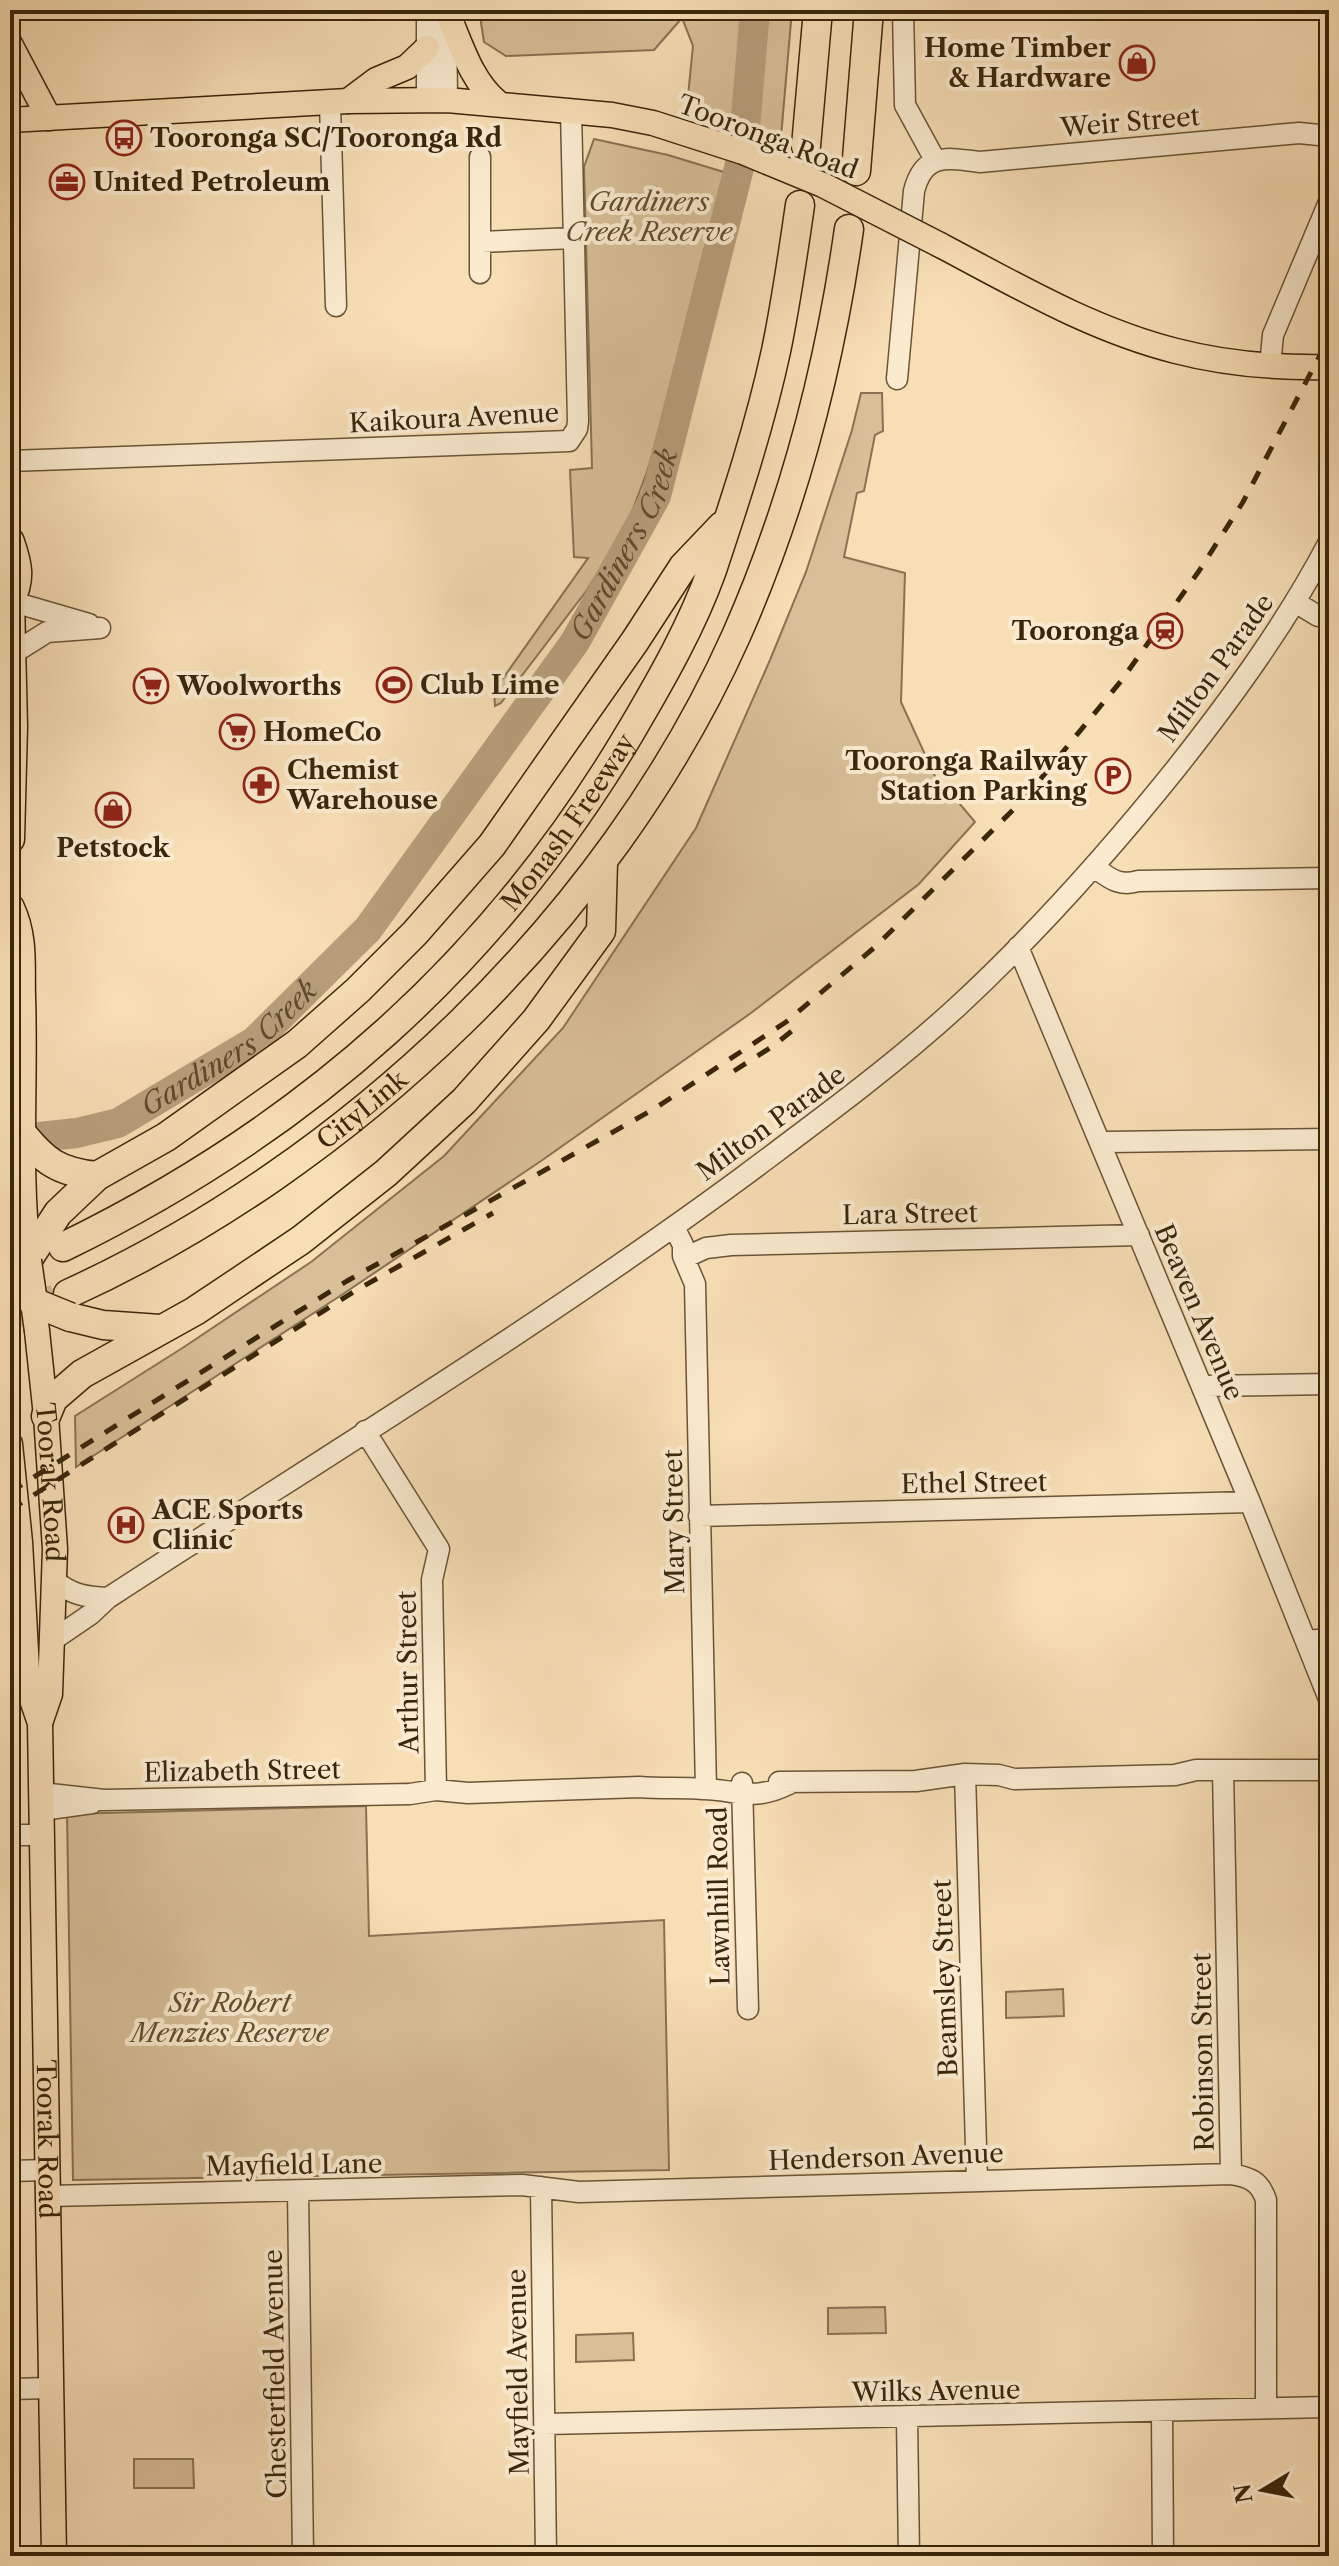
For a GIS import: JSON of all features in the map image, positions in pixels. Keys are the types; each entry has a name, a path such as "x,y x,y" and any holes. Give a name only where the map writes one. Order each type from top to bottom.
{"highway":[{"path":"806,146 818,10"},
{"path":"856,171 869,10"},
{"name":"Monash Freeway","path":"63,1247 164,1195 246,1144 389,1031 471,948 537,870 587,802 668,664 711,572 759,419 776,351 800,205"},
{"name":"Monash Freeway","path":"603,862 659,781 685,736 735,638 767,561 794,485 823,379 849,229"},
{"path":"27,1261 58,1213 100,1174 166,1137 297,1044 358,990 415,933 501,834 683,567 726,521"},
{"path":"10,542 19,584 10,601 13,726 10,839"},
{"path":"46,1416 53,1399 67,1385 195,1311 301,1240 386,1173 464,1101 536,1020 601,931 603,862"},
{"name":"CityLink","path":"69,1306 134,1262 225,1210 347,1122 449,1033 508,972 603,862"},
{"name":"Toorak Road","path":"10,908 19,928 16,1023 22,1208 27,1261 18,1293"},
{"path":"21,1118 41,1157 52,1165 72,1172 100,1174"},
{"path":"18,1293 69,1306 103,1325 160,1329"}],"main road":[{"path":"446,10 472,70 488,95 497,102"},
{"path":"10,44 49,118"},
{"path":"339,102 376,80 407,67 427,48"},
{"name":"Tooronga Road","path":"10,120 339,102 437,100 497,102 653,123 784,168 1023,289 1116,332 1176,351 1270,366 1329,367"},
{"name":"Toorak Road","path":"18,1293 37,1331 54,1516 55,1581 50,1694 40,1723"},
{"name":"Toorak Road","path":"10,1444 18,1645 40,1723 54,2556"}],"street":[{"path":"427,10 427,48 437,100"},
{"path":"437,100 446,10"},
{"path":"897,379 914,191 917,180 935,160 909,113 904,95 903,10"},
{"path":"336,306 339,102"},
{"name":"Kaikoura Avenue","path":"10,461 569,441 578,421 571,110"},
{"name":"Weir Street","path":"935,160 945,158 980,162 1299,133 1329,136"},
{"path":"480,157 480,273"},
{"path":"1270,366 1273,335 1329,202"},
{"path":"481,242 574,238"},
{"name":"Milton Parade","path":"53,1640 108,1598 518,1335 666,1233 873,1080 957,1007 1099,861 1212,722 1298,597 1329,542"},
{"path":"1298,597 1329,609"},
{"path":"1298,597 1318,616 1329,616"},
{"path":"10,601 100,628 47,632 12,654"},
{"path":"1099,861 1119,883 1126,885 1138,881 1329,878"},
{"name":"Beaven Avenue","path":"1018,947 1329,1699"},
{"path":"1101,1145 1108,1142 1329,1139"},
{"path":"666,1233 673,1254 683,1257"},
{"name":"Lara Street","path":"683,1257 706,1248 731,1245 1139,1235"},
{"name":"Mary Street","path":"683,1257 695,1284 706,1783"},
{"path":"1202,1386 1329,1384"},
{"name":"Arthur Street","path":"365,1431 439,1549 432,1580 436,1786"},
{"name":"Ethel Street","path":"699,1516 1250,1502"},
{"path":"55,1581 67,1591 80,1596 108,1598"},
{"path":"1306,1641 1329,1639"},
{"name":"Elizabeth Street","path":"42,1802 82,1806 104,1800 410,1794 436,1786 468,1793 640,1787 676,1790 706,1783 742,1789 789,1784 916,1781 935,1787 965,1781 998,1785 1014,1779 1175,1775 1191,1780 1329,1770"},
{"name":"Robinson Street","path":"1223,1777 1231,2174 1253,2180 1266,2200 1266,2408"},
{"name":"Beamsley Street","path":"965,1781 977,2181"},
{"name":"Lawnhill Road","path":"742,1789 748,2009"},
{"path":"10,1835 42,1835"},
{"path":"10,2171 48,2170"},
{"name":"Henderson Avenue","path":"541,2187 579,2192 1231,2174"},
{"name":"Mayfield Lane","path":"49,2196 541,2187"},
{"name":"Mayfield Avenue","path":"541,2187 546,2556"},
{"name":"Chesterfield Avenue","path":"298,2191 303,2556"},
{"path":"10,2389 51,2388"},
{"name":"Wilks Avenue","path":"545,2424 1329,2407"},
{"path":"1162,2411 1163,2556"},
{"path":"907,2418 909,2556"}],"green space":[{"path":"479,10 792,10 781,137 726,116 687,106 693,46 682,18 654,50 506,56 484,42"},
{"name":"Gardiners Creek Reserve","path":"594,139 668,155 727,173 671,389 647,472 627,525 587,590 501,703 495,706 494,691 588,558 574,557 570,470 592,468 584,167"},
{"path":"861,393 882,393 883,431 875,435 864,491 857,493 844,557 905,573 901,702 939,785 975,822 919,884 751,1013 541,1161 76,1467 75,1416 311,1262 444,1156 563,1028 696,828 806,572"},
{"name":"Sir Robert Menzies Reserve","path":"366,1806 369,1936 664,1920 669,2170 73,2180 67,1814"},
{"path":"1063,1989 1064,2016 1006,2018 1006,1992"},
{"path":"885,2307 886,2333 828,2334 828,2308"},
{"path":"633,2333 634,2360 576,2362 576,2335"},
{"path":"134,2459 193,2459 194,2488 134,2488"}],"waterway":[{"name":"Gardiners Creek","path":"10,1140 77,1133 118,1123 255,1041 368,929 575,642 656,496 743,152 755,10"}],"tunnel":[{"path":"10,1317 56,1298"}],"railway":[{"path":"10,1492 347,1281 654,1109 786,1022 875,947 1025,798 1121,681 1199,571 1243,502 1329,338"},
{"path":"734,1071 793,1030"},
{"path":"10,1510 355,1291 493,1213"}],"place":[{"name":"Home Timber & Hardware","path":"1137,63"},
{"name":"Tooronga SC/Tooronga Rd","path":"124,138"},
{"name":"United Petroleum","path":"67,182"},
{"name":"Tooronga","path":"1165,631"},
{"name":"Club Lime","path":"394,685"},
{"name":"Woolworths","path":"151,686"},
{"name":"HomeCo","path":"237,732"},
{"name":"Tooronga Railway Station Parking","path":"1113,776"},
{"name":"Chemist Warehouse","path":"261,785"},
{"name":"Petstock","path":"113,810"},
{"name":"ACE Sports Clinic","path":"126,1525"}]}
